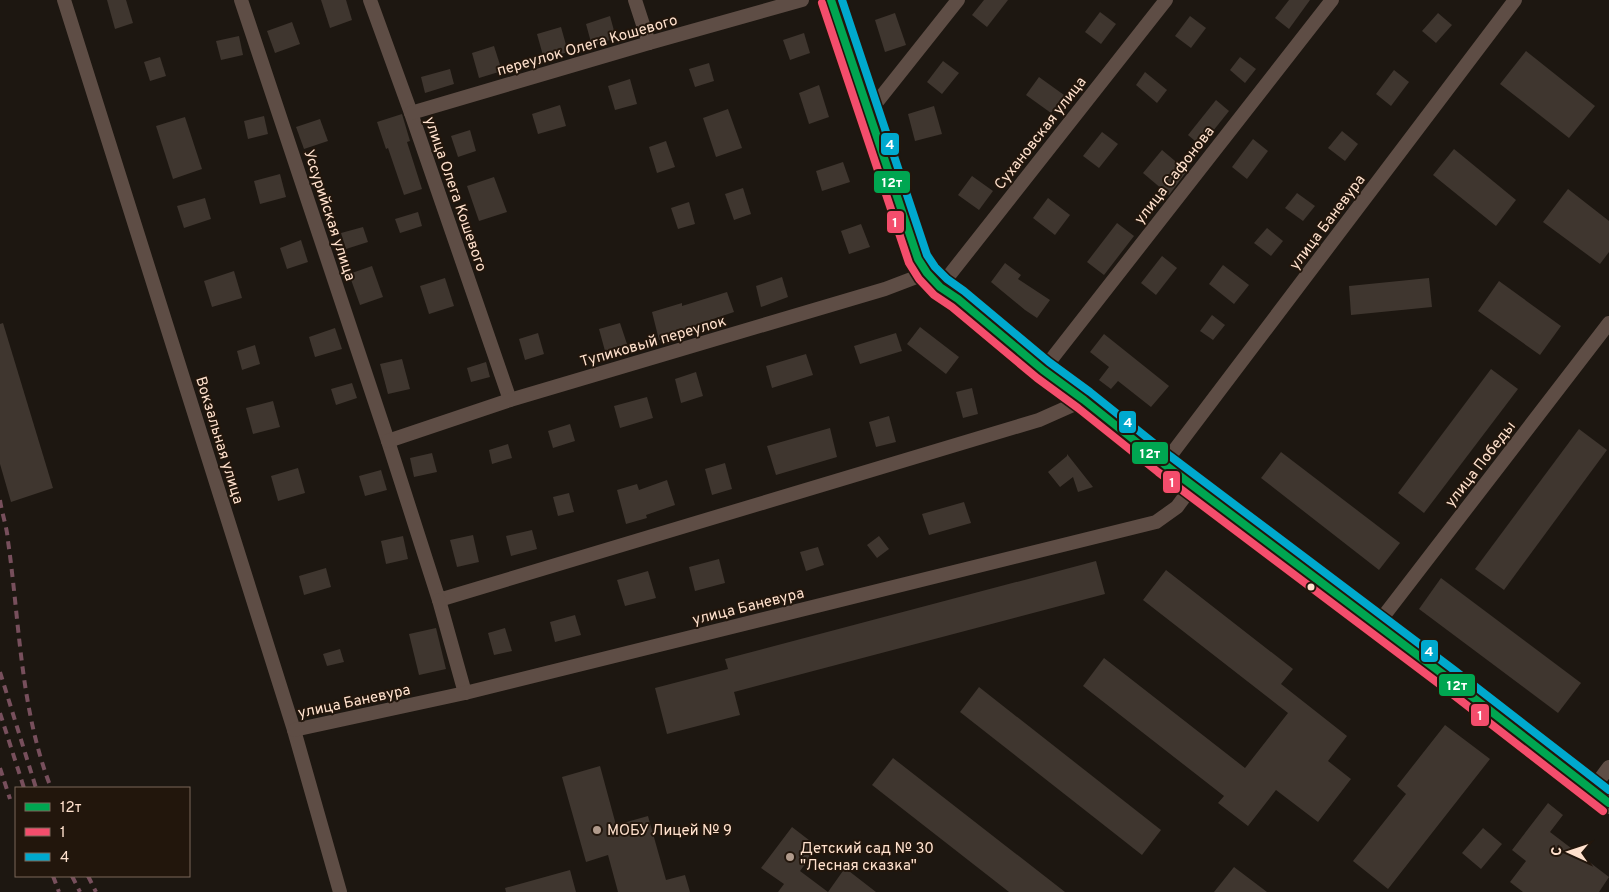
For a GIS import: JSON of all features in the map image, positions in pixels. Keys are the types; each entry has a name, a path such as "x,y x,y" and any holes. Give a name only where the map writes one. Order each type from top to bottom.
{"main road":[{"path":"834,2 918,259 933,280 1043,370 1164,464 1194,484 1376,626 1448,678 1601,797"}],"street":[{"name":"Вокзальная улица","path":"64,0 294,730 340,892"},
{"name":"Уссурийская улица","path":"242,0 388,441 439,600 465,693"},
{"name":"улица Олега Кошевого","path":"370,0 510,400"},
{"path":"635,0 649,43"},
{"name":"переулок Олега Кошевого","path":"411,113 802,0"},
{"path":"869,112 958,0"},
{"name":"Сухановская улица","path":"933,280 1166,0"},
{"name":"улица Сафонова","path":"1043,370 1332,0"},
{"name":"улица Баневура","path":"1164,464 1515,0"},
{"name":"Тупиковый переулок","path":"388,441 510,400 885,289 933,280"},
{"name":"улица Победы","path":"1376,626 1609,323"},
{"path":"439,600 1039,420 1084,400"},
{"name":"улица Баневура","path":"294,730 465,693 1156,522 1177,507 1194,484"},
{"path":"1601,797 1609,767"}],"building":[{"path":"107,0 126,0 133,23 115,29"},
{"path":"321,0 346,0 352,20 330,28"},
{"path":"984,0 1008,0 987,27 972,15"},
{"path":"1289,0 1310,0 1289,29 1275,18"},
{"path":"1100,12 1116,24 1101,44 1085,32"},
{"path":"895,13 906,45 885,52 875,20"},
{"path":"1438,13 1452,25 1436,43 1422,31"},
{"path":"610,16 616,38 592,46 586,24"},
{"path":"1190,16 1206,28 1191,48 1175,36"},
{"path":"292,22 300,44 275,53 267,31"},
{"path":"561,27 568,52 544,59 537,34"},
{"path":"804,33 810,53 790,60 783,40"},
{"path":"239,36 243,55 221,60 216,41"},
{"path":"494,46 502,71 479,78 472,53"},
{"path":"1526,51 1595,106 1569,138 1500,84"},
{"path":"160,57 166,76 150,81 144,62"},
{"path":"1240,57 1256,69 1245,83 1230,70"},
{"path":"943,61 959,73 942,94 927,82"},
{"path":"709,63 714,81 695,87 689,69"},
{"path":"450,69 454,84 425,93 421,77"},
{"path":"1394,70 1409,82 1391,106 1376,94"},
{"path":"1145,72 1167,90 1157,103 1136,85"},
{"path":"1039,77 1064,95 1051,113 1026,95"},
{"path":"630,79 637,104 615,110 608,86"},
{"path":"819,85 829,117 809,124 799,93"},
{"path":"1216,100 1229,111 1201,146 1188,135"},
{"path":"560,105 566,126 538,134 532,114"},
{"path":"934,106 942,134 915,141 908,114"},
{"path":"728,109 742,148 716,157 703,118"},
{"path":"402,114 410,141 407,142 422,189 404,195 377,122"},
{"path":"264,116 268,134 248,139 244,121"},
{"path":"185,117 202,169 173,179 156,126"},
{"path":"320,119 328,141 304,149 296,127"},
{"path":"470,130 476,151 458,157 451,136"},
{"path":"1342,131 1358,144 1345,161 1328,148"},
{"path":"1102,132 1118,144 1099,168 1083,156"},
{"path":"1253,139 1268,151 1247,179 1232,167"},
{"path":"666,141 675,167 657,173 649,147"},
{"path":"1454,149 1516,200 1496,226 1433,175"},
{"path":"1162,150 1187,171 1169,195 1143,173"},
{"path":"843,162 850,182 822,191 816,171"},
{"path":"280,174 286,197 260,204 254,181"},
{"path":"972,176 993,191 979,210 958,195"},
{"path":"494,177 507,212 479,221 467,186"},
{"path":"743,188 751,214 734,220 725,194"},
{"path":"1568,189 1609,221 1609,252 1600,264 1543,222"},
{"path":"1297,193 1315,206 1303,221 1285,208"},
{"path":"205,198 211,219 184,228 177,206"},
{"path":"1048,198 1070,215 1055,235 1033,218"},
{"path":"689,202 695,224 678,229 671,208"},
{"path":"418,212 422,226 400,233 395,219"},
{"path":"1117,223 1134,236 1104,275 1087,262"},
{"path":"861,224 870,247 849,254 841,231"},
{"path":"363,227 368,242 346,249 341,233"},
{"path":"1267,228 1283,241 1271,256 1254,243"},
{"path":"301,240 308,262 287,269 280,248"},
{"path":"1162,256 1177,268 1156,295 1141,283"},
{"path":"1005,263 1021,275 1018,279 1050,300 1037,318 991,282"},
{"path":"1223,265 1249,285 1234,304 1209,284"},
{"path":"372,266 383,297 360,305 349,274"},
{"path":"234,271 242,298 212,307 204,281"},
{"path":"782,277 788,297 761,307 756,286"},
{"path":"445,278 454,306 429,314 420,286"},
{"path":"1429,278 1432,307 1351,315 1349,286"},
{"path":"1499,281 1561,326 1540,355 1478,311"},
{"path":"727,292 734,312 689,327 690,330 659,340 652,312 682,303 682,306"},
{"path":"1212,315 1225,325 1213,340 1200,331"},
{"path":"3,323 53,488 11,502 0,464 0,324"},
{"path":"620,323 627,344 605,351 599,329"},
{"path":"920,327 959,357 946,374 907,344"},
{"path":"335,328 342,349 315,357 309,337"},
{"path":"538,333 544,354 525,360 519,339"},
{"path":"896,333 902,351 860,364 854,346"},
{"path":"1104,334 1169,386 1151,407 1118,381 1111,389 1099,380 1109,367 1090,352"},
{"path":"255,345 260,364 242,370 237,351"},
{"path":"806,354 813,375 772,388 766,366"},
{"path":"402,359 410,389 388,394 380,364"},
{"path":"486,362 490,377 471,382 467,368"},
{"path":"1491,369 1518,389 1424,513 1398,493"},
{"path":"696,372 703,396 681,403 675,379"},
{"path":"352,383 357,398 336,405 331,389"},
{"path":"972,388 978,414 963,418 956,392"},
{"path":"647,397 653,418 620,428 614,406"},
{"path":"273,401 280,427 253,434 246,408"},
{"path":"889,416 896,442 876,447 869,422"},
{"path":"570,424 575,441 553,448 548,431"},
{"path":"830,428 837,457 776,475 767,446"},
{"path":"1579,429 1607,450 1504,590 1475,569"},
{"path":"508,444 512,458 492,464 489,450"},
{"path":"1281,452 1400,543 1379,570 1261,478"},
{"path":"432,453 437,472 414,477 410,458"},
{"path":"1067,454 1093,487 1078,492 1073,477 1060,487 1048,472"},
{"path":"725,463 732,489 712,495 705,469"},
{"path":"298,468 305,493 278,501 271,476"},
{"path":"381,470 387,490 365,496 359,476"},
{"path":"667,480 675,505 646,515 647,518 626,524 617,490 637,484 639,490"},
{"path":"569,493 574,512 558,516 553,497"},
{"path":"964,502 971,523 929,535 922,514"},
{"path":"532,530 537,549 511,556 506,536"},
{"path":"473,535 479,562 457,567 450,540"},
{"path":"403,536 408,559 386,564 381,541"},
{"path":"879,536 889,549 877,558 867,545"},
{"path":"818,547 824,565 806,571 800,552"},
{"path":"719,559 725,583 695,591 689,567"},
{"path":"1096,561 1105,594 734,692 740,715 667,734 655,688 728,669 725,659"},
{"path":"326,568 331,587 304,595 299,576"},
{"path":"1166,570 1293,669 1281,684 1347,736 1328,761 1351,779 1318,822 1276,790 1248,826 1218,803 1224,796 1083,686 1104,658 1245,768 1288,713 1143,600"},
{"path":"648,571 656,598 625,606 617,580"},
{"path":"1441,578 1581,683 1558,713 1419,609"},
{"path":"575,615 581,635 555,642 550,622"},
{"path":"436,628 446,669 419,675 409,634"},
{"path":"505,628 512,651 494,655 488,633"},
{"path":"340,649 344,662 327,666 323,654"},
{"path":"979,687 1161,830 1142,855 960,712"},
{"path":"1445,725 1490,759 1388,889 1353,861 1406,794 1397,786"},
{"path":"893,758 1065,892 1009,892 872,785"},
{"name":"МОБУ Лицей № 9","path":"600,766 616,825 648,816 666,880 685,875 690,892 618,892 608,855 586,862 562,777"},
{"path":"1548,803 1563,815 1550,832 1609,877 1599,892 1523,892 1510,882 1526,861 1512,850"},
{"name":"Детский сад № 30 \"Лесная сказка\"","path":"792,827 818,847 800,871 828,892 778,892 784,884 761,868"},
{"path":"1483,828 1502,844 1481,869 1462,853"},
{"path":"1234,867 1267,892 1214,892"},
{"path":"845,868 876,892 828,892"},
{"path":"570,870 576,892 506,892 505,888"}],"railway":[{"path":"0,500 7,536 27,697 41,758 51,787"},
{"path":"0,672 36,787"},
{"path":"0,713 24,787"},
{"path":"0,768 10,799"},
{"path":"53,877 59,892"},
{"path":"72,877 80,892"},
{"path":"88,877 96,892"}],"transit line":[{"name":"12т","path":"831,0 918,259 927,273 940,287 958,299 1043,370 1164,464 1448,678 1609,803"},
{"name":"4","path":"842,0 927,255 935,267 947,279 1049,362 1170,456 1454,670 1609,790"},
{"name":"1","path":"822,3 909,263 919,279 934,295 952,307 1037,378 1158,472 1442,686 1603,811"}],"place":[{"name":"МОБУ Лицей № 9","path":"597,830"},
{"name":"Детский сад № 30 \"Лесная сказка\"","path":"790,857"}]}
